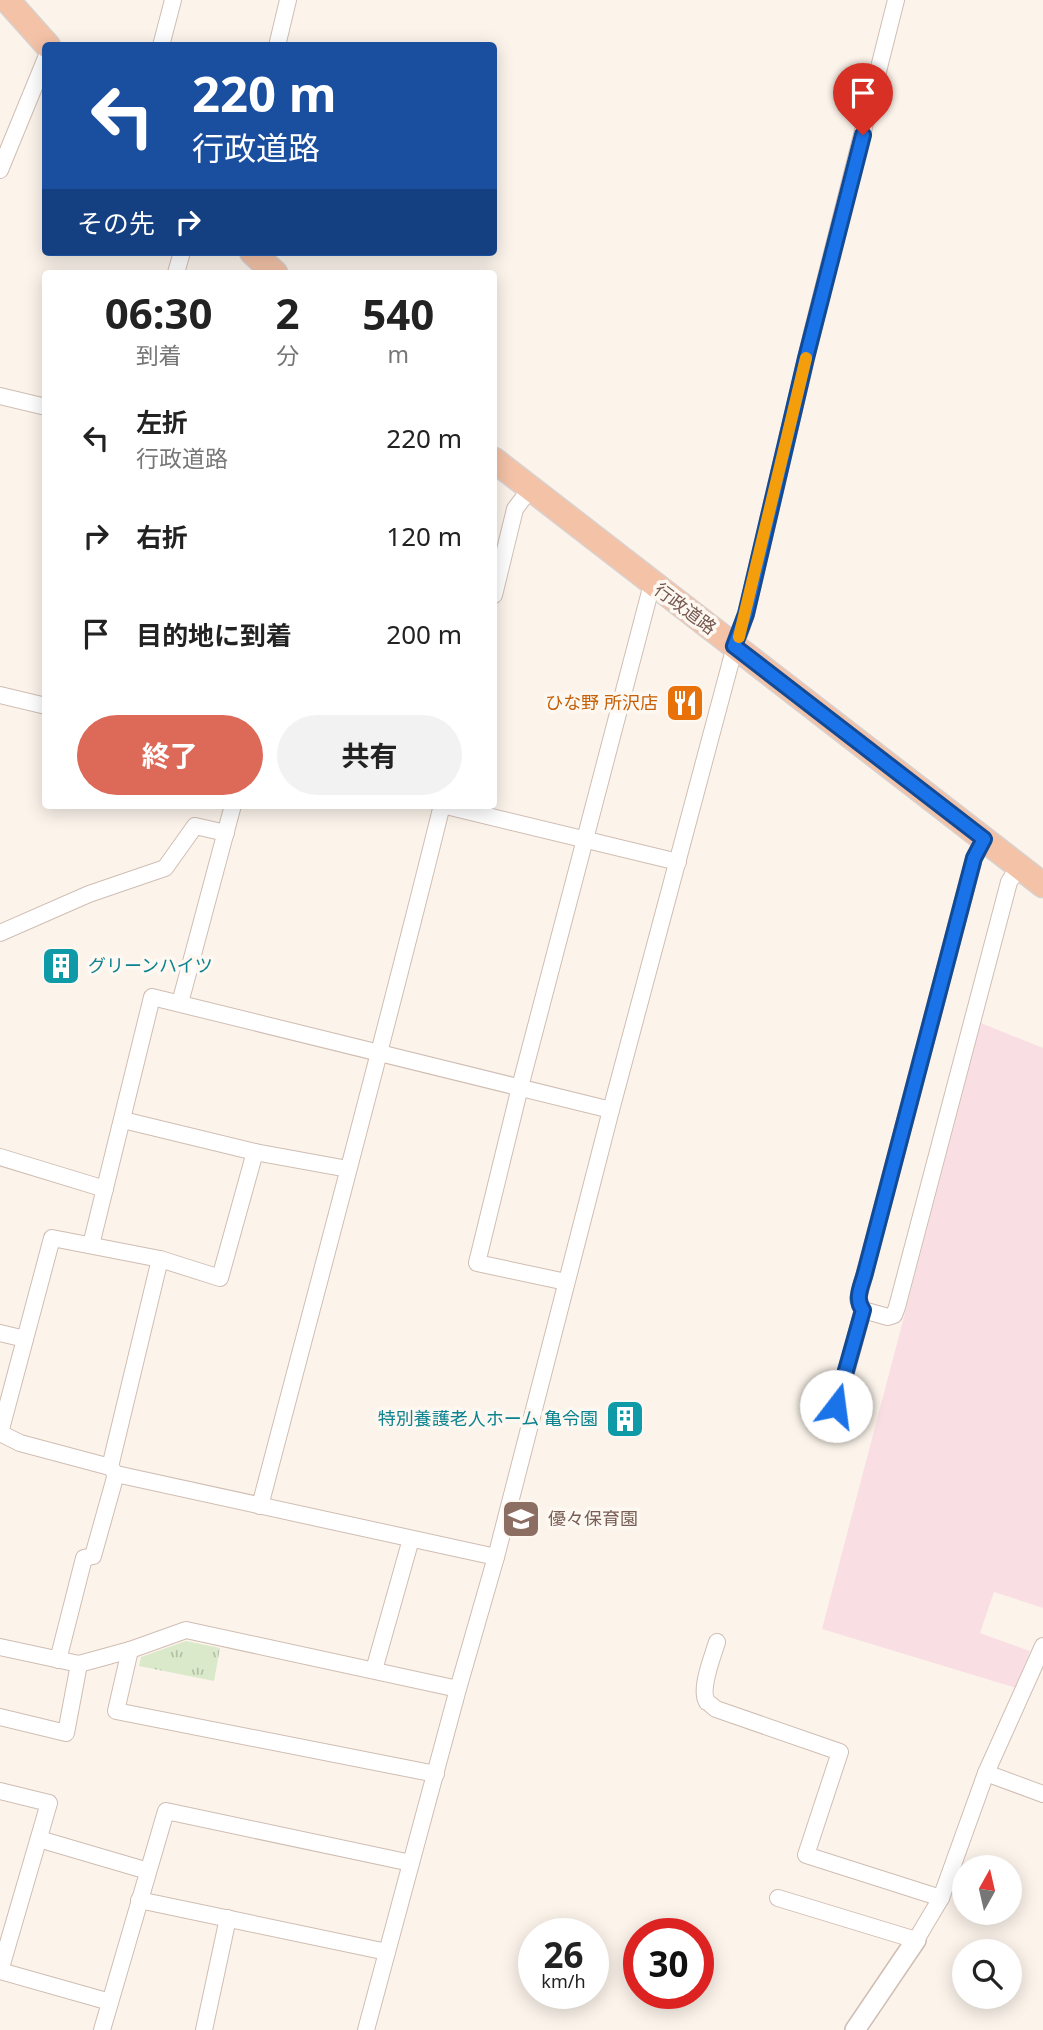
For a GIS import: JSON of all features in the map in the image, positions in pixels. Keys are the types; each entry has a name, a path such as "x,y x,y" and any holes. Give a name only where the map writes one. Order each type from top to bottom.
{"highway":[{"path":"7,0 44,42"},
{"path":"256,256 272,270"},
{"name":"行政道路","path":"497,462 1043,885"}],"street":[{"path":"162,42 173,0"},
{"path":"278,42 288,0"},
{"path":"366,2030 496,1557 734,646 746,614 809,345 896,0"},
{"path":"0,170 8,128 42,65"},
{"path":"1,399 42,406"},
{"path":"497,584 515,509 530,489"},
{"path":"566,1282 477,1263 520,1087 652,584"},
{"path":"0,695 42,705"},
{"path":"180,1003 232,809"},
{"path":"260,1506 381,1052 441,809"},
{"path":"458,809 678,862"},
{"path":"0,933 89,894 165,868 195,826 226,833"},
{"path":"984,839 974,858 858,1299 863,1310 888,1317 894,1315 897,1307 1009,882 1019,866"},
{"path":"91,1245 152,997 611,1110"},
{"path":"123,1120 255,1152 348,1169"},
{"path":"255,1152 220,1278 160,1259 52,1238 0,1433 20,1443 113,1471 496,1557"},
{"path":"0,1157 105,1189"},
{"path":"58,1660 85,1558 93,1556 160,1259"},
{"path":"836,1406 863,1310"},
{"path":"0,1333 25,1339"},
{"path":"374,1670 411,1539"},
{"path":"0,1647 79,1664 130,1650 186,1630 458,1689"},
{"path":"717,1642 705,1690 707,1702 716,1709 840,1752 806,1855 941,1898"},
{"path":"855,2030 941,1898 986,1773 1043,1646"},
{"path":"130,1650 116,1711 436,1774"},
{"path":"0,1717 66,1733 79,1664"},
{"path":"986,1773 1043,1794"},
{"path":"0,1791 48,1803 0,1971 110,2002"},
{"path":"102,2030 166,1811 411,1863"},
{"path":"38,1839 148,1871"},
{"path":"778,1898 916,1940"},
{"path":"139,1900 387,1952"},
{"path":"204,2030 228,1918"}],"shaded area":[{"path":"981,1023 1043,1048 1043,1608 994,1592 980,1633 1030,1651 1016,1688 822,1629"}],"green space":[{"path":"186,1641 220,1648 214,1681 139,1666 141,1657"}],"slow traffic":[{"path":"739,637 806,358"}],"place":[{"name":"ひな野 所沢店","path":"685,703"},
{"name":"グリーンハイツ","path":"61,966"},
{"name":"特別養護老人ホーム 亀令園","path":"625,1419"},
{"name":"優々保育園","path":"521,1519"}],"route":[{"path":"836,1406 863,1310 858,1299 974,858 984,839 734,646 746,614 806,358 863,135"}]}
